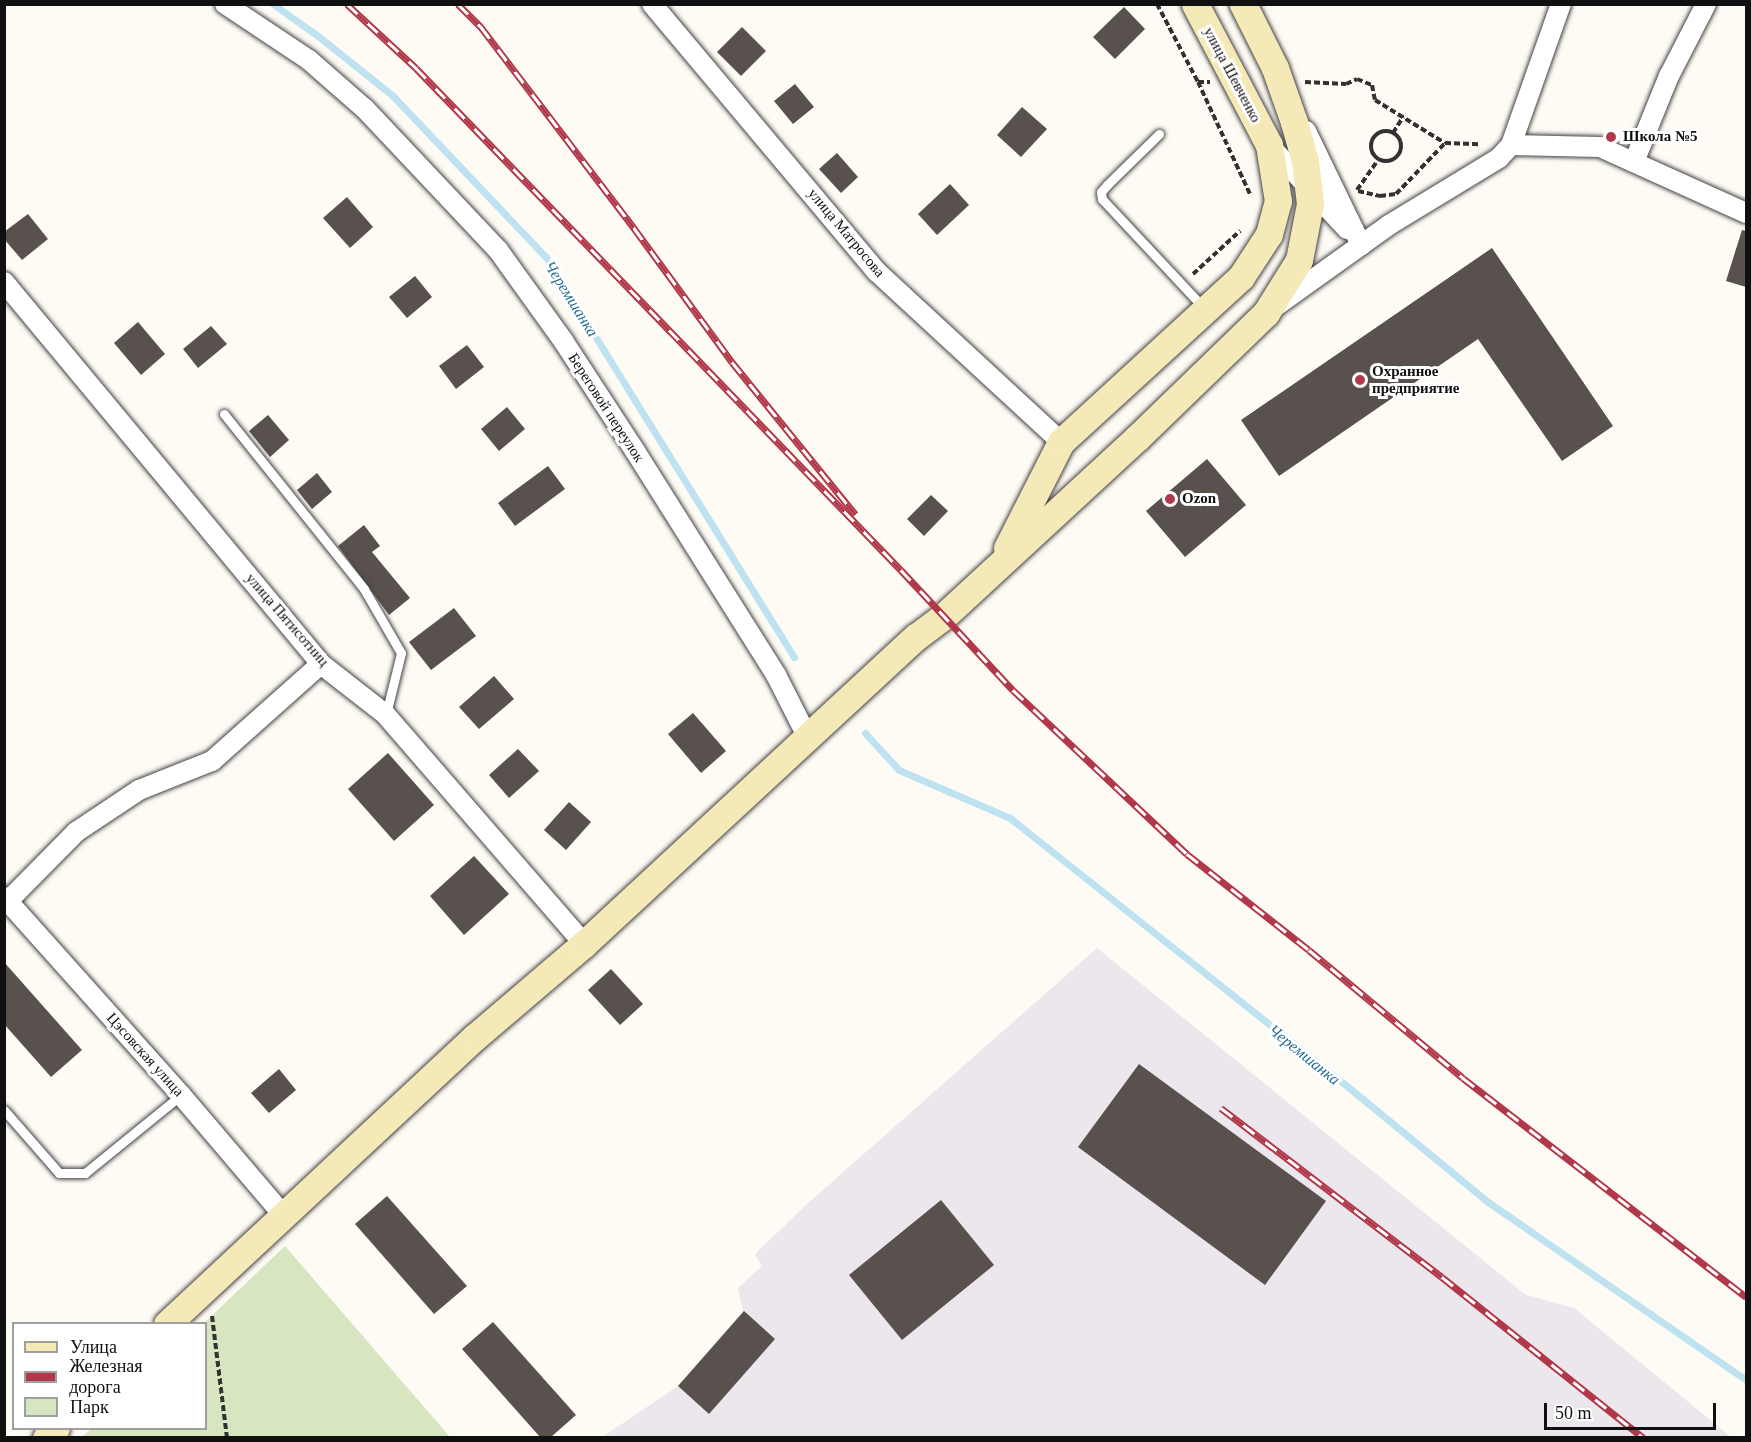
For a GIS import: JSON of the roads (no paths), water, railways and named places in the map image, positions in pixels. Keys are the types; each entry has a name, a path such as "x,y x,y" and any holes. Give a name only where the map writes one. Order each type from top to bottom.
{"main road":[{"name":"улица Шевченко","path":"1061,442 1241,277 1269,234 1278,201 1269,145 1195,4"},
{"path":"168,1322 475,1038 584,944 853,694 916,637 944,616 1137,438 1266,313 1299,260 1310,204 1305,161 1275,68 1243,4"},
{"path":"1000,562 1061,442"}],"street":[{"name":"Береговой переулок","path":"225,4 309,60 365,109 498,250 564,342 813,731"},
{"name":"улица Матросова","path":"652,4 877,272 1061,442"},
{"path":"1266,313 1361,245 1499,158 1511,145 1561,4"},
{"path":"1634,162 1669,76 1706,4"},
{"path":"1275,68 1361,245"},
{"path":"1269,145 1361,245"},
{"path":"1511,145 1600,147 1746,213"},
{"name":"улица Пятисотниц","path":"4,282 321,664 385,714 584,944"},
{"path":"6,899 76,832 139,790 212,761 321,664"},
{"name":"Цэсовская улица","path":"6,899 181,1095 283,1215"}],"lane":[{"path":"1159,134 1107,184 1101,192 1102,200 1205,309"},
{"path":"224,414 364,589 401,653 385,714"},
{"path":"4,1110 59,1173 85,1173 181,1095"}],"waterway":[{"name":"Черемшанка","path":"273,4 318,36 392,95 546,257 794,657"},
{"name":"Черемшанка","path":"865,733 899,770 1010,818 1342,1082 1488,1202 1746,1380"}],"railway":[{"path":"347,4 416,68 901,570 1013,690 1187,854 1309,950 1463,1078 1746,1297"},
{"path":"458,4 481,27 634,228 732,362 855,514"},
{"path":"1221,1108 1442,1277 1644,1438"}],"place":[{"name":"Школа №5","path":"1611,137"},
{"name":"Охранное предприятие","path":"1360,380"},
{"name":"Ozon","path":"1170,499"}]}
